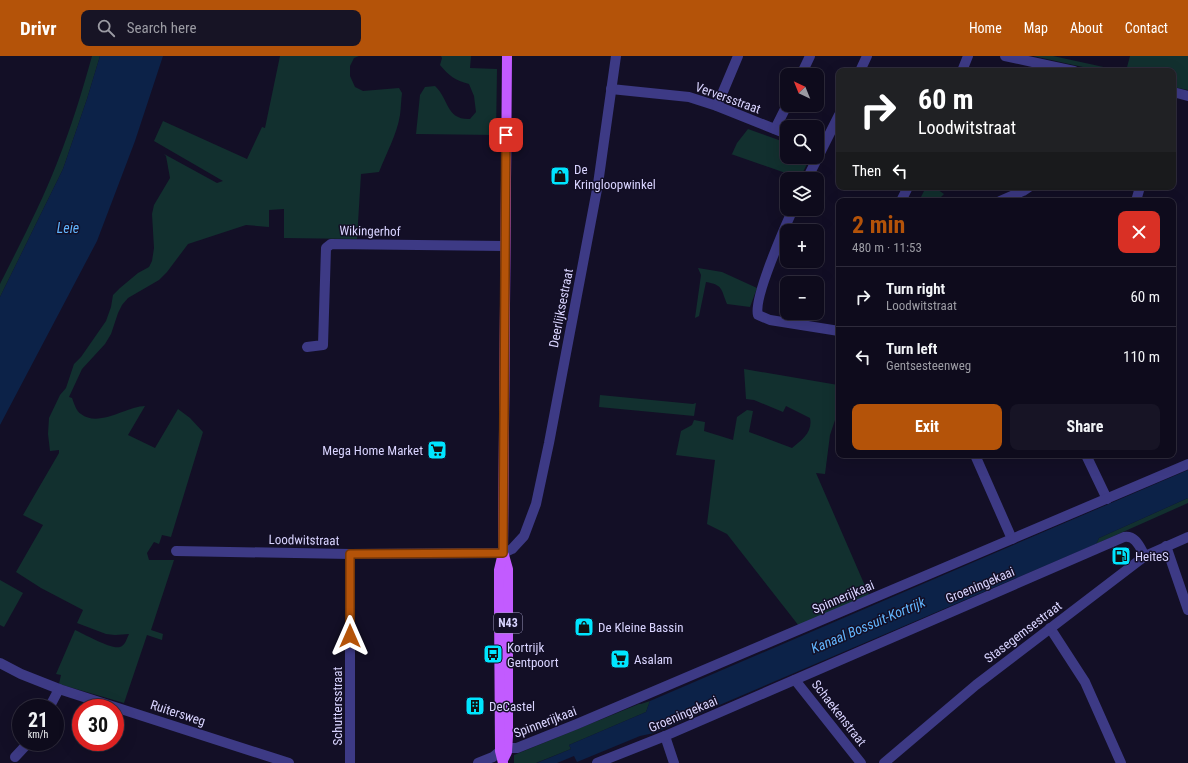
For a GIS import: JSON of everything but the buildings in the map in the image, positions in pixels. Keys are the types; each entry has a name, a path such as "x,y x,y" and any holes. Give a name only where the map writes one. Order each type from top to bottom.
{"main road":[{"name":"N43","path":"503,755 499,570 503,553 507,56"}],"street":[{"name":"Deerlijksestraat","path":"503,553 512,549 524,536 536,504 598,184 616,56"},
{"path":"717,106 736,56"},
{"path":"804,68 810,56"},
{"path":"861,68 867,56"},
{"path":"963,68 968,56"},
{"path":"1005,56 1059,68"},
{"name":"Verversstraat","path":"611,89 689,97 717,106 780,131"},
{"path":"1176,93 1188,96"},
{"path":"776,129 784,112"},
{"path":"824,139 836,120"},
{"path":"1007,198 1024,190"},
{"path":"790,216 773,255 758,305 758,315 770,320 836,331"},
{"name":"Wikingerhof","path":"307,346 323,345 326,248 328,245 505,246"},
{"path":"976,458 1012,540"},
{"path":"1087,458 1107,499"},
{"name":"Spinnerijkaai","path":"478,763 503,755 577,724 1188,464"},
{"name":"Groeningekaai","path":"597,763 795,680 1124,537 1131,537 1135,540 1145,556"},
{"name":"Stasegemsestraat","path":"884,763 976,685 1145,556 1188,537"},
{"path":"1166,546 1188,610"},
{"name":"Loodwitstraat","path":"176,551 350,554 503,553"},
{"name":"Schuttersstraat","path":"350,554 350,763"},
{"path":"1050,628 1085,682 1121,763"},
{"name":"Ruitersweg","path":"0,663 21,674 59,689 289,763"},
{"name":"Schaekenstraat","path":"795,680 861,763"},
{"path":"54,699 59,689"},
{"path":"664,736 674,763"},
{"path":"15,757 20,751"}],"green space":[{"path":"92,56 100,56 63,169 0,297 0,284 37,209 62,150"},
{"path":"280,56 359,56 354,58 350,66 350,76 355,87 363,91 399,88 402,93 400,115 396,129 379,172 361,174 357,239 284,238 284,209 269,210 269,227 246,225 188,244 167,272 159,280 128,298 122,305 111,334 105,344 82,369 69,397 72,398 79,413 88,418 104,418 130,409 145,406 128,435 155,448 178,409 190,418 203,432 171,537 162,535 159,544 154,542 147,553 149,560 174,560 151,630 163,634 162,640 147,635 124,703 124,699 110,699 59,684 61,675 56,674 75,630 105,644 116,647 120,647 126,642 129,634 106,634 77,623 83,610 41,588 16,572 43,525 23,515 59,453 59,450 50,451 48,434 49,418 60,395 66,388 74,364 81,357 106,321 113,295 138,273 149,267 152,261 154,248 152,214 154,205 170,178 166,156 164,154 217,183 223,181 154,141 163,121 247,159 262,127 265,128"},
{"path":"441,56 471,56 470,68 497,69 496,135 416,134 420,95 425,87 435,86 440,91 449,108 456,116 470,119 476,112 474,96 469,84 456,79 446,72 440,65 442,58"},
{"path":"1033,56 1053,56 1108,68 1087,68"},
{"path":"1130,56 1188,56 1188,90 1176,88 1176,68 1127,68"},
{"path":"748,129 780,140 780,164 807,164 803,172 783,172 731,154 737,143"},
{"path":"924,190 938,190 944,194 940,198 920,198"},
{"path":"698,268 722,272 757,288 750,307 727,304 721,288 706,282 699,316 695,318 701,275"},
{"path":"744,369 836,385 836,417 830,435 825,474 816,473 869,595 799,626 727,534 707,524 715,460 676,455 681,431 692,425 694,420 705,422 704,431 733,440 737,417 747,410 753,411 749,432 792,448 808,432 810,427 810,418 786,406 783,412 754,400 746,399"},
{"path":"600,395 693,404 696,403 694,416 599,407"},
{"path":"1188,498 1188,503 1096,544 1099,538"},
{"path":"0,580 23,593 4,627 0,625"},
{"path":"650,701 646,712 569,745 571,749 536,763 514,763 514,755 639,704"}],"water":[{"name":"Leie","path":"100,56 163,56 135,141 97,241 0,425 0,297 63,169"},
{"name":"Kanaal Bossuit-Kortrijk","path":"1188,470 1188,498 1099,538 1096,544 654,733 640,736 577,762 574,756 557,763 537,763 571,749 569,745 646,712 650,701"}],"place":[{"name":"De Kringloopwinkel","path":"560,176"},
{"name":"Mega Home Market","path":"437,450"},
{"name":"HeiteS","path":"1121,556"},
{"name":"De Kleine Bassin","path":"584,627"},
{"name":"Kortrijk Gentpoort","path":"493,654"},
{"name":"Asalam","path":"620,659"},
{"name":"DeCastel","path":"475,706"}],"route":[{"path":"350,636 350,554 503,553 506,135"}]}
